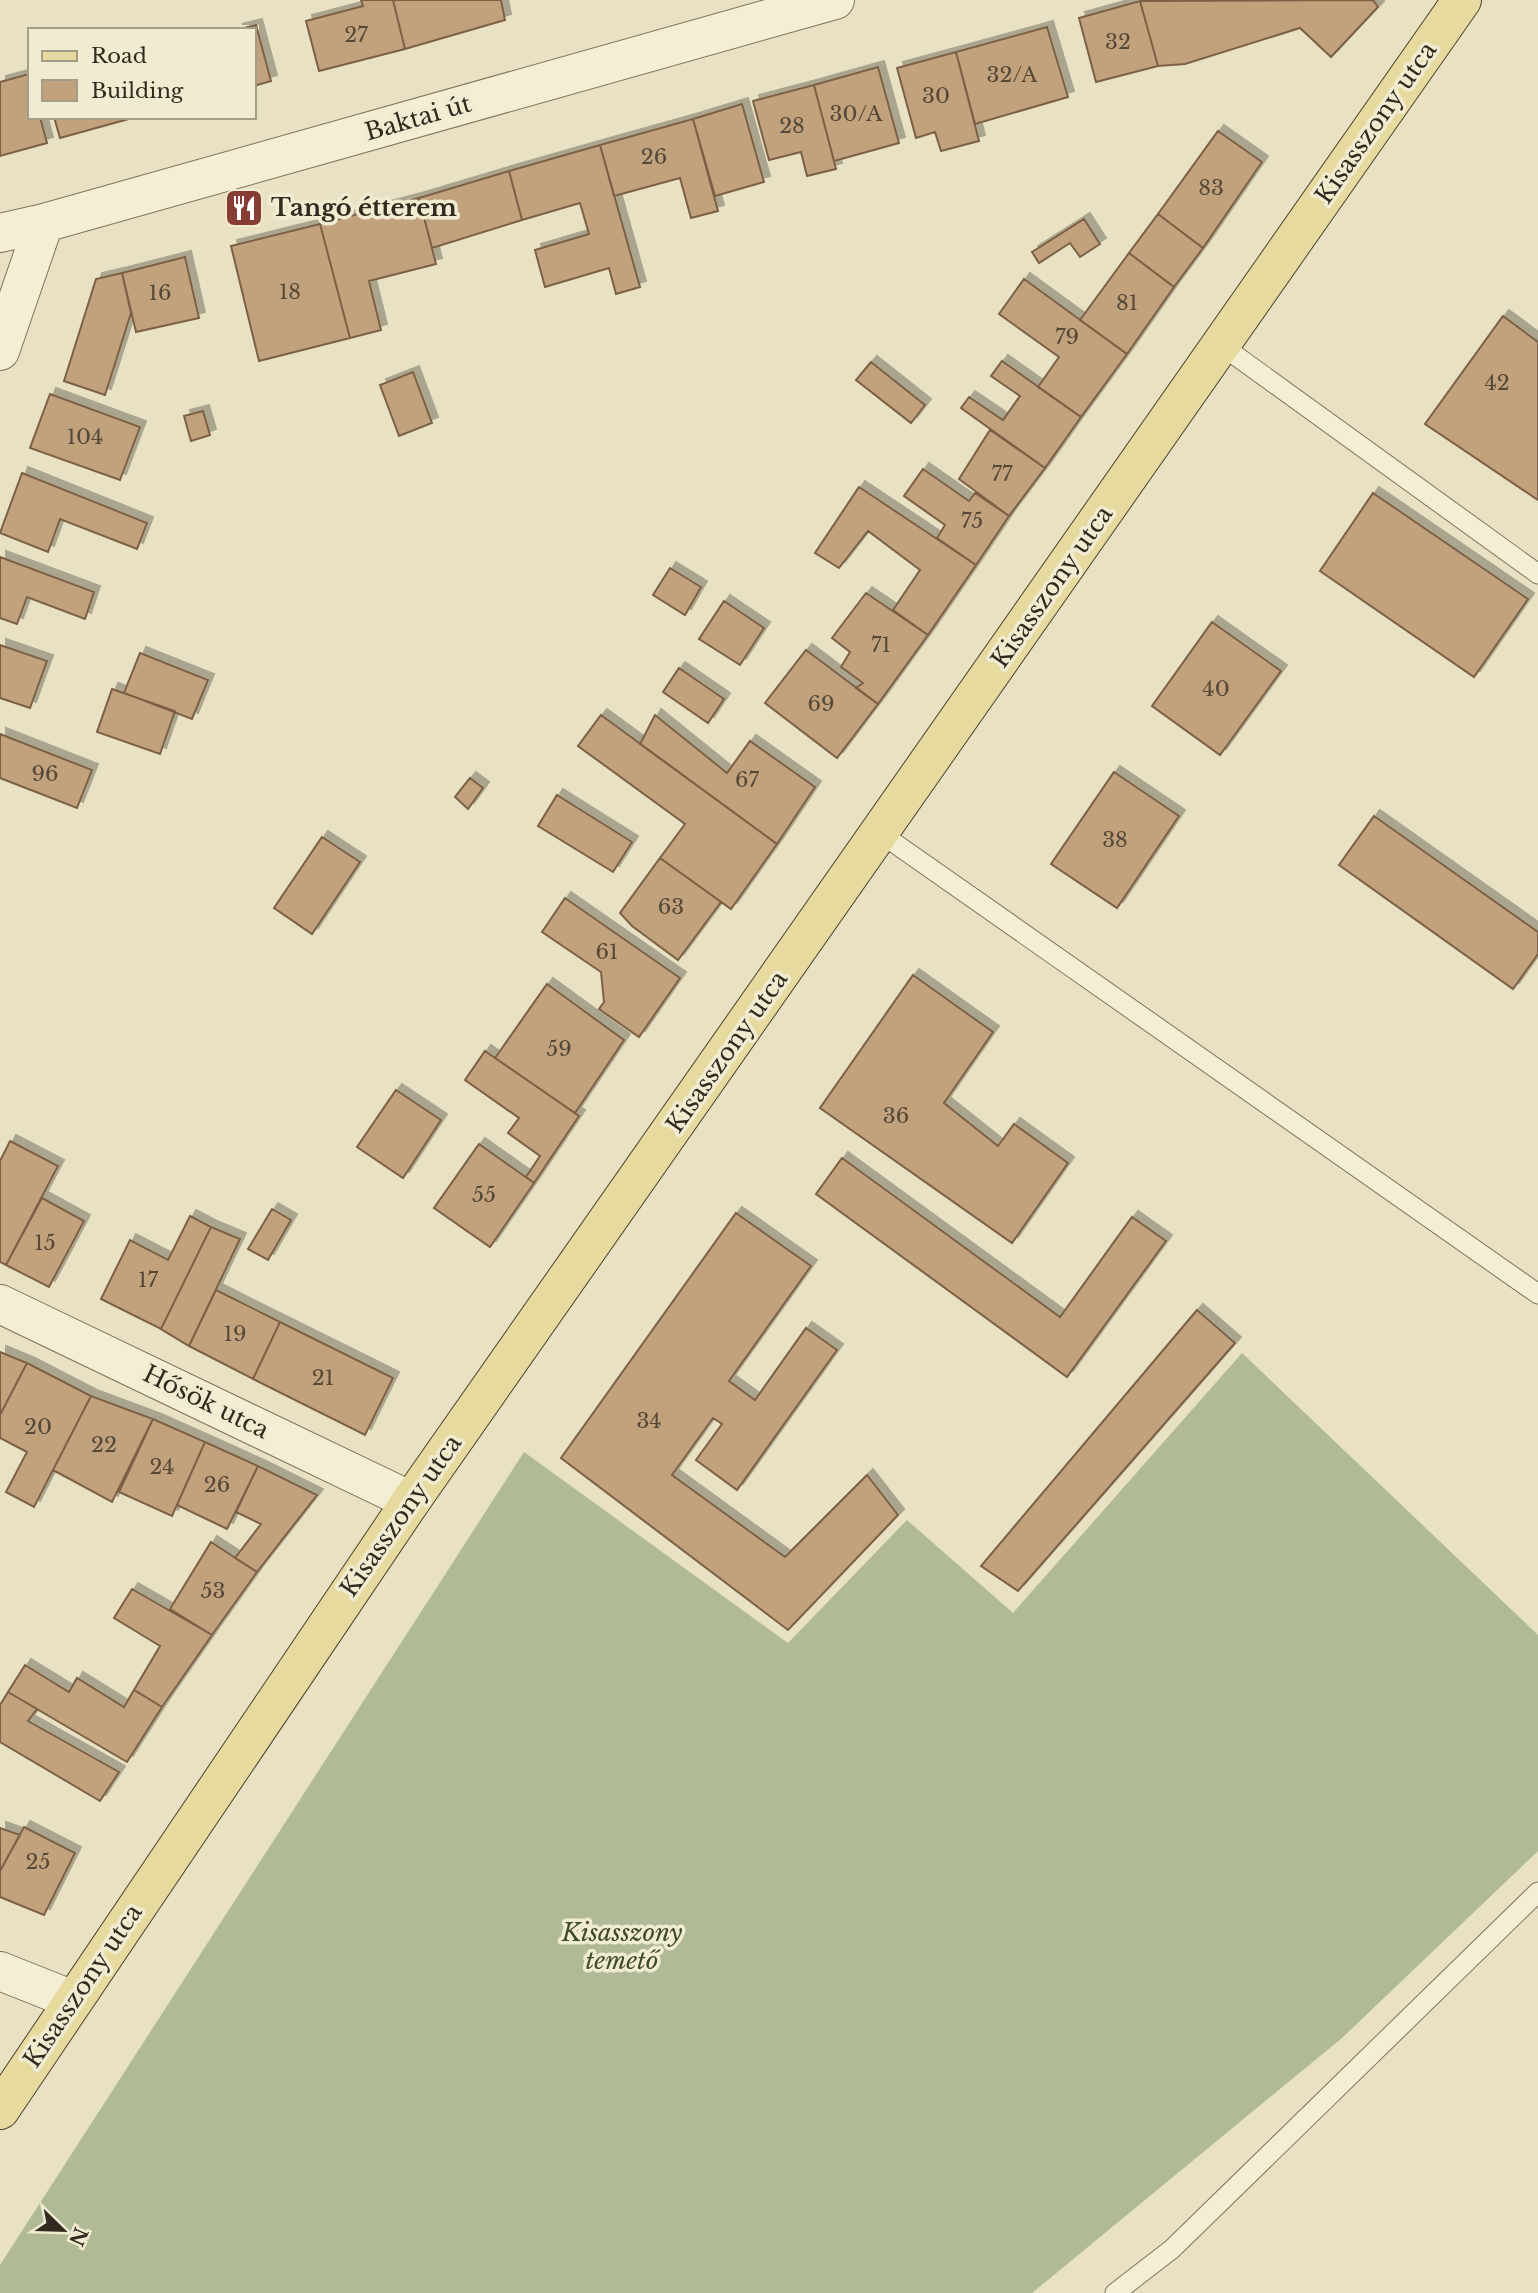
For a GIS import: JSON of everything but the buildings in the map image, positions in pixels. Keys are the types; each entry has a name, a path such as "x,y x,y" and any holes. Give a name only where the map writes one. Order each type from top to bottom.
{"main road":[{"name":"Kisasszony utca","path":"0,2110 411,1501 1462,0"}],"street":[{"name":"Baktai út","path":"0,233 44,223 835,0"},
{"path":"0,351 44,223"},
{"name":"Hősök utca","path":"0,1304 411,1501"},
{"path":"0,1970 74,2000"}],"lane":[{"path":"1221,345 1538,574"},
{"path":"880,832 1538,1294"},
{"path":"1115,2293 1172,2249 1538,1892"}],"green space":[{"name":"Kisasszony temető","path":"1242,1353 1538,1635 1538,1851 1342,2038 1032,2293 0,2293 0,2265 524,1452 788,1643 907,1520 1013,1613"}],"place":[{"name":"Tangó étterem","path":"244,208"}]}
